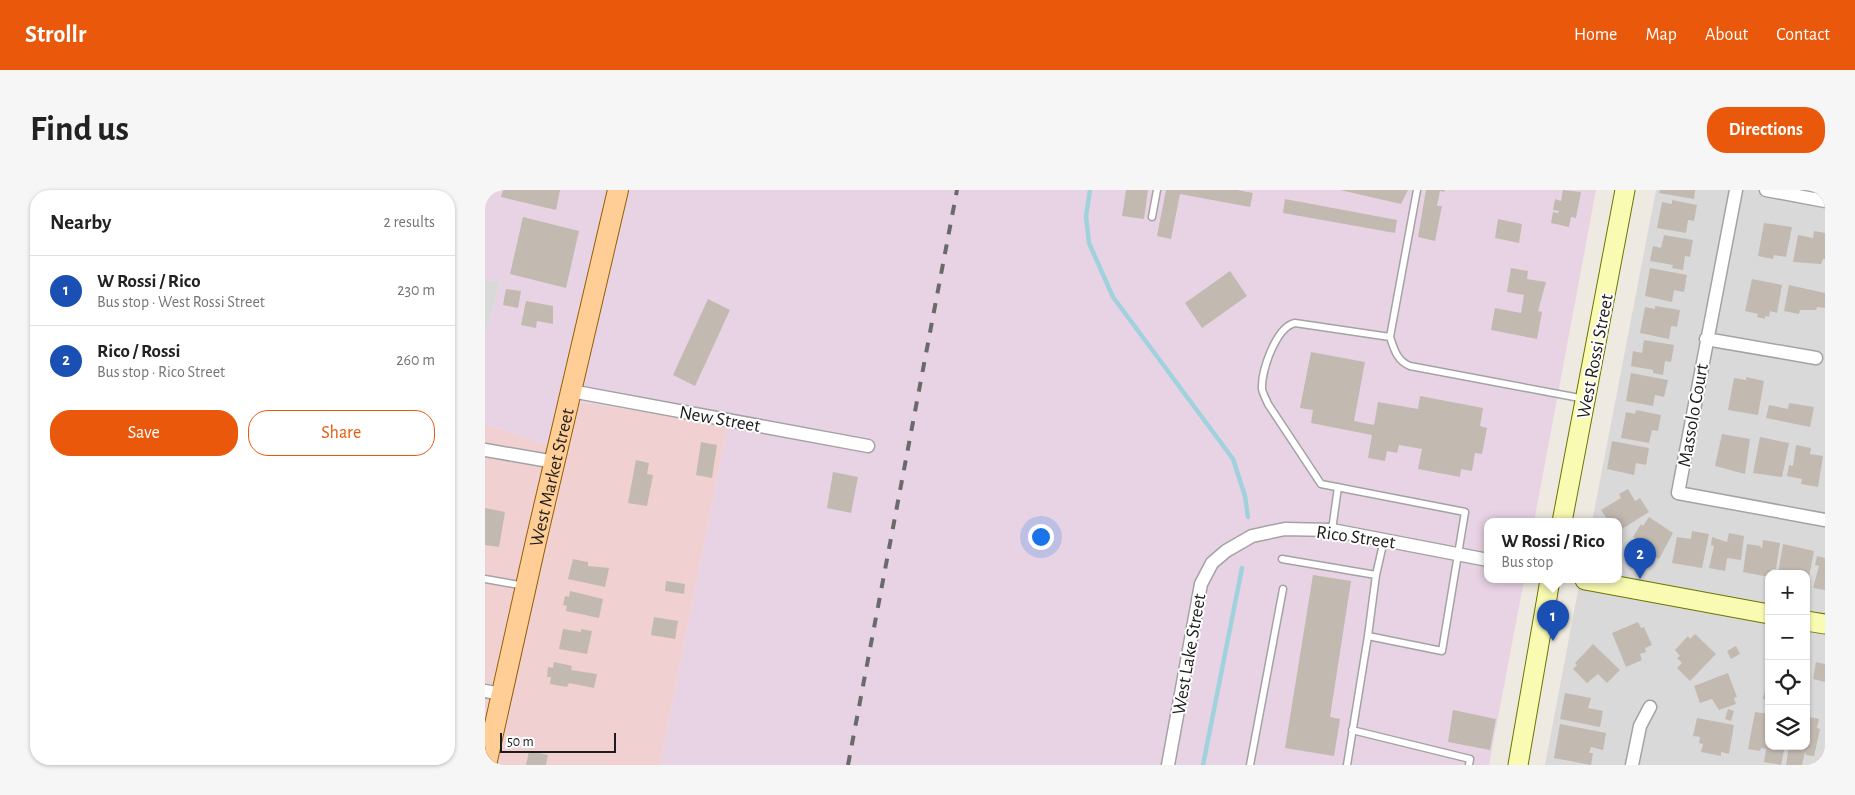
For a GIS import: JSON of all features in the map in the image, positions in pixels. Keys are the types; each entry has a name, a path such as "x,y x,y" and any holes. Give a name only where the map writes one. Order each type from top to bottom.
{"main road":[{"name":"West Market Street","path":"486,765 493,692 526,586 619,190"},
{"name":"West Rossi Street","path":"1563,518 1625,190"},
{"path":"1518,765 1549,583"},
{"path":"1601,583 1765,613"},
{"path":"1810,622 1825,624"}],"street":[{"name":"Massolo Court","path":"1736,190 1678,492 1825,520"},
{"path":"1766,190 1825,201"},
{"path":"1706,339 1816,358"},
{"name":"New Street","path":"571,391 868,446"},
{"path":"485,450 555,462"},
{"name":"Rico Street","path":"1226,551 1252,536 1285,529 1333,530 1484,559"},
{"name":"West Lake Street","path":"1168,765 1201,584 1212,564 1226,551"},
{"path":"1633,765 1639,726 1650,707"}],"lane":[{"path":"1152,216 1157,190"},
{"path":"1417,190 1390,337 1403,363 1410,366 1586,399"},
{"path":"1367,636 1442,651 1465,512 1321,484 1268,404 1262,389 1266,364 1277,339 1288,325 1295,323 1390,337"},
{"path":"1333,530 1338,487"},
{"path":"1347,765 1376,575 1384,540"},
{"path":"1282,559 1376,575"},
{"path":"485,579 526,586"},
{"path":"1250,765 1283,589"},
{"path":"1353,730 1470,759 1469,765"}],"shaded area":[{"path":"485,190 1596,190 1535,518 1484,518 1484,583 1523,583 1489,765 660,765 728,424 580,402 565,451 485,424 485,336 500,282 485,279"},
{"path":"1656,190 1825,190 1825,765 1545,765 1579,583 1622,583 1622,518 1593,518"},
{"path":"485,279 500,282 485,336"},
{"path":"579,402 728,424 660,765 485,765 485,424 565,451"}],"building":[{"path":"503,190 560,190 556,210 501,197"},
{"path":"1126,190 1148,190 1144,219 1122,216"},
{"path":"1166,190 1237,190 1253,193 1250,207 1180,194 1171,239 1157,236"},
{"path":"1340,190 1408,190 1401,204"},
{"path":"1426,190 1445,190 1444,192 1440,191 1437,206 1442,206 1435,241 1418,237"},
{"path":"1563,190 1581,192 1576,218 1571,217 1569,227 1551,223 1553,212 1558,213 1559,211 1553,210 1555,199 1561,201"},
{"path":"1660,190 1695,190 1694,199 1659,193"},
{"path":"1285,199 1397,220 1395,233 1283,213"},
{"path":"1672,200 1697,205 1694,221 1688,220 1686,233 1657,228 1662,202 1672,204"},
{"path":"523,217 579,231 566,288 510,274"},
{"path":"1498,219 1522,224 1519,243 1495,238"},
{"path":"1764,223 1792,227 1786,257 1774,255 1773,259 1758,256"},
{"path":"1814,231 1825,233 1825,259 1823,259 1821,264 1793,262 1798,235 1813,238"},
{"path":"1664,235 1693,240 1690,257 1685,256 1683,270 1672,268 1673,265 1650,261 1653,246 1661,248"},
{"path":"1511,268 1528,271 1527,279 1546,282 1538,311 1542,312 1537,339 1491,330 1495,308 1521,313 1524,295 1507,292"},
{"path":"1650,268 1687,275 1684,292 1674,290 1672,302 1645,296"},
{"path":"1230,271 1247,296 1202,328 1185,303"},
{"path":"1752,279 1782,285 1777,313 1770,311 1769,317 1765,316 1765,319 1757,317 1758,314 1745,311"},
{"path":"1789,285 1825,293 1825,308 1817,307 1816,310 1800,310 1799,314 1784,311"},
{"path":"506,289 521,291 518,308 503,305"},
{"path":"708,299 730,310 695,386 673,375"},
{"path":"526,301 553,306 553,324 537,321 536,328 521,325"},
{"path":"1655,306 1680,310 1677,327 1671,326 1669,339 1640,333 1645,307 1655,309"},
{"path":"1644,340 1674,345 1671,362 1665,361 1663,375 1653,373 1653,370 1631,366 1633,351 1642,353"},
{"path":"1311,352 1365,362 1354,421 1374,425 1378,402 1418,409 1420,396 1483,408 1480,426 1487,428 1482,454 1475,453 1472,471 1461,469 1460,477 1418,469 1422,449 1399,445 1397,453 1387,451 1385,461 1368,458 1372,435 1311,423 1313,410 1300,408"},
{"path":"1631,373 1668,380 1664,397 1655,395 1653,406 1626,401"},
{"path":"1746,377 1764,381 1758,415 1728,410 1734,378 1746,380"},
{"path":"1789,403 1814,407 1810,427 1766,418 1769,405 1788,409"},
{"path":"1636,410 1661,415 1658,431 1652,430 1649,443 1621,438 1626,412 1635,414"},
{"path":"1722,434 1750,439 1745,474 1715,466"},
{"path":"1760,437 1789,443 1782,477 1753,473"},
{"path":"1612,441 1649,448 1646,465 1636,463 1634,475 1607,469"},
{"path":"701,442 717,445 712,478 696,475"},
{"path":"1796,445 1811,448 1810,454 1823,456 1818,487 1801,484 1802,479 1787,476 1789,465 1793,466"},
{"path":"636,460 649,463 647,474 653,475 647,506 628,503"},
{"path":"833,472 858,477 851,513 827,508"},
{"path":"1628,489 1635,501 1640,498 1649,512 1622,529 1622,518 1606,518 1601,510 1621,498 1619,494"},
{"path":"485,508 505,512 499,547 485,545"},
{"path":"1649,517 1673,533 1659,559 1640,548 1643,542 1633,537 1641,524 1643,526"},
{"path":"1692,531 1709,534 1702,568 1672,563 1677,537 1691,539"},
{"path":"1729,533 1744,536 1741,560 1727,558 1725,571 1709,568 1714,546 1711,545 1712,537 1727,542"},
{"path":"1763,540 1780,543 1776,569 1765,570 1765,576 1743,572 1747,544 1760,546 1762,549"},
{"path":"1783,544 1814,551 1810,572 1810,570 1779,570"},
{"path":"1817,556 1825,558 1825,590 1813,588 1819,566 1815,565"},
{"path":"573,559 588,562 588,566 609,568 605,587 568,579"},
{"path":"1313,575 1351,581 1330,717 1340,719 1334,756 1285,748"},
{"path":"666,581 685,584 684,594 665,591"},
{"path":"570,591 603,599 599,618 566,611 567,606 563,605 565,596 569,597"},
{"path":"654,617 678,621 675,639 651,635"},
{"path":"1638,622 1641,628 1644,627 1652,645 1645,648 1646,652 1640,654 1642,660 1626,667 1612,633"},
{"path":"563,629 581,632 581,629 592,631 587,654 559,649"},
{"path":"1695,634 1716,654 1690,681 1677,668 1682,663 1677,658 1680,656 1675,650 1688,636 1690,639"},
{"path":"1593,644 1620,670 1607,683 1598,674 1587,683 1573,669 1577,665 1575,663"},
{"path":"1736,646 1740,654 1731,659 1727,651"},
{"path":"554,662 572,666 571,670 597,674 594,688 569,683 567,687 550,684 551,677 547,677 548,667 553,668"},
{"path":"1816,662 1825,664 1825,682 1813,679"},
{"path":"1728,673 1737,697 1734,698 1736,704 1719,710 1712,699 1700,703 1694,686"},
{"path":"1565,693 1591,698 1588,708 1603,711 1600,727 1560,719"},
{"path":"1728,709 1734,711 1731,721 1725,719"},
{"path":"1453,710 1496,719 1490,750 1448,742"},
{"path":"1755,712 1765,713 1765,749 1761,748 1760,751 1748,749"},
{"path":"1810,717 1819,719 1817,728 1820,729 1814,756 1806,755 1805,752 1802,765 1786,765 1788,750 1810,750"},
{"path":"1697,718 1734,725 1729,754 1721,752 1721,756 1701,752 1703,744 1699,743 1700,737 1693,736"},
{"path":"1560,724 1606,733 1603,750 1591,747 1589,753 1593,753 1591,765 1554,758"},
{"path":"1766,750 1784,750 1781,765 1764,762"},
{"path":"529,751 548,755 546,765 526,765"}],"waterway":[{"path":"1090,190 1086,216 1089,243 1113,297 1233,459 1245,496 1248,517"},
{"path":"1203,765 1242,568"}],"railway":[{"path":"848,765 957,190"}],"place":[{"name":"Rico / Rossi","path":"1640,579"},
{"name":"W Rossi / Rico","path":"1553,641"}]}
